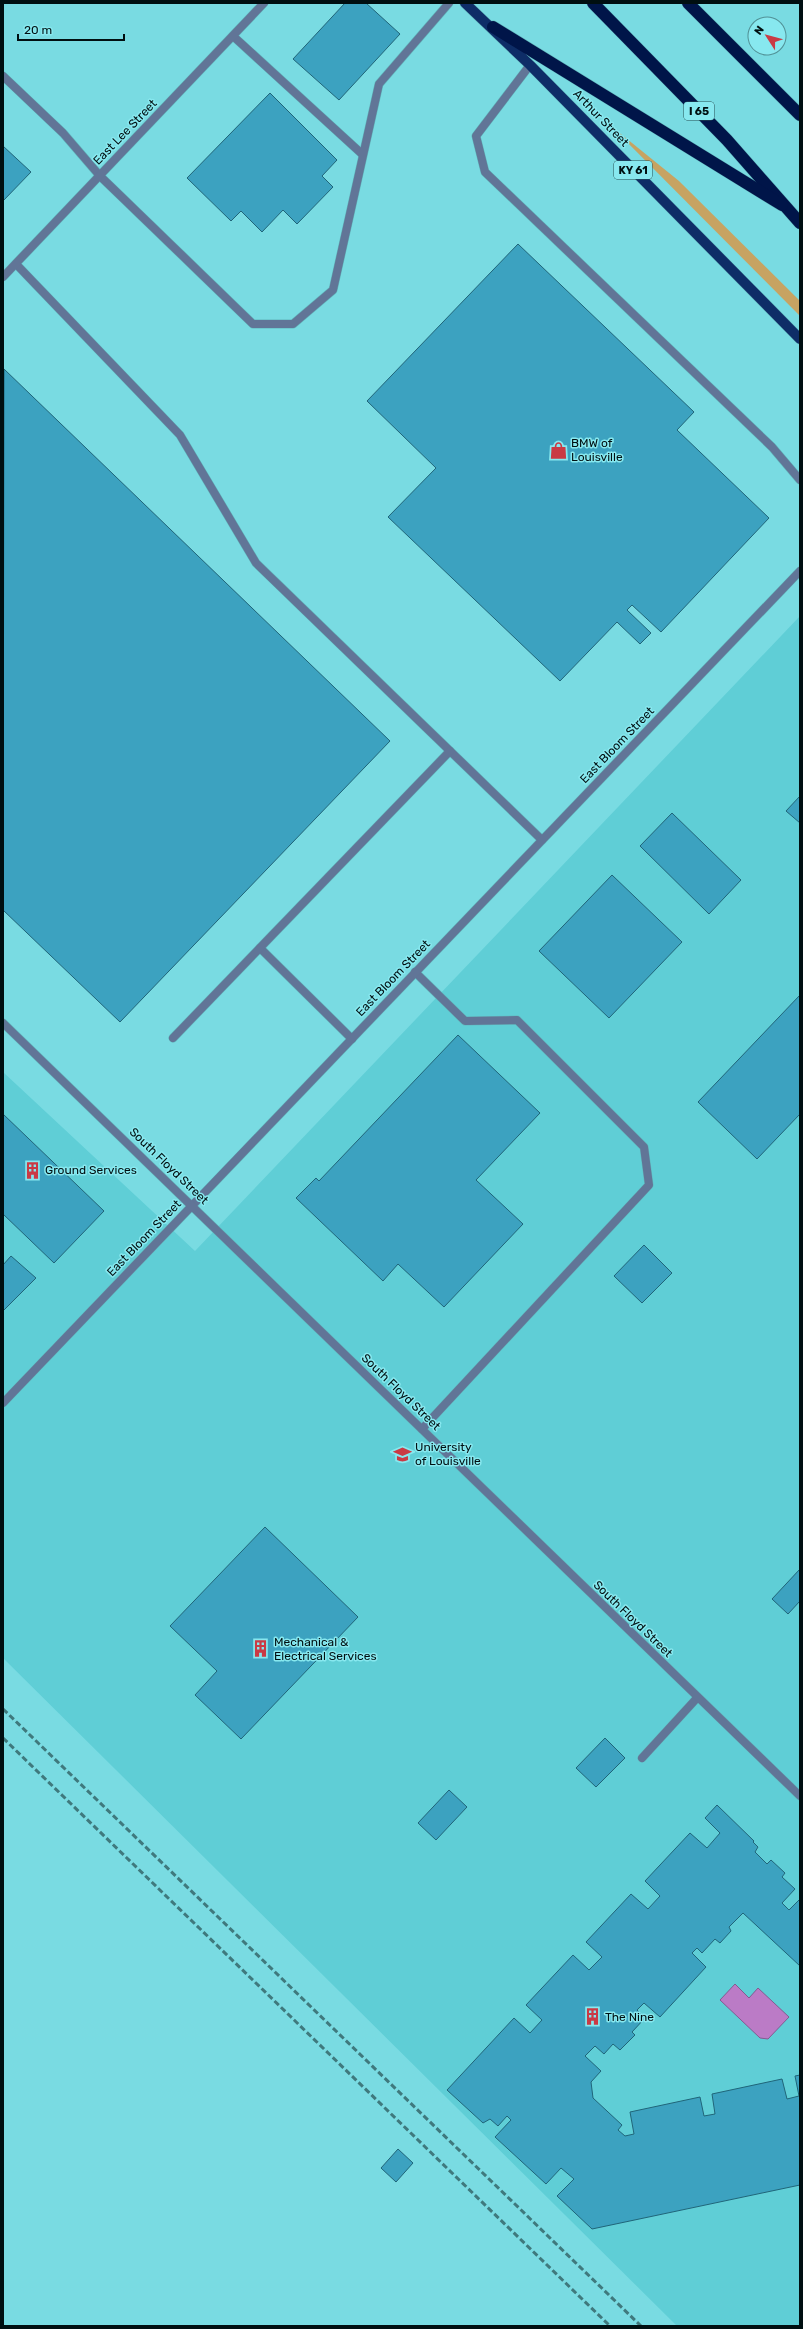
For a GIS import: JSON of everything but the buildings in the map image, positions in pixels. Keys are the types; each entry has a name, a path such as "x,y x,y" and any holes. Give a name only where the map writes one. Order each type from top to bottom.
{"highway":[{"name":"I 65","path":"593,3 727,140 800,224"},
{"path":"688,3 800,115"},
{"path":"493,27 782,205"}],"main road":[{"name":"Arthur Street","path":"465,3 493,27 800,340"}],"street":[{"name":"East Lee Street","path":"3,277 264,3"},
{"path":"3,76 63,133 100,176 253,324 293,324 333,290 362,154 379,84 450,3"},
{"path":"233,36 362,154"},
{"path":"530,65 476,136 485,172 772,447 800,480"},
{"path":"16,264 180,435 256,563 542,840"},
{"name":"East Bloom Street","path":"3,1403 800,571"},
{"path":"173,1038 450,751"},
{"path":"260,948 352,1039"},
{"path":"415,972 465,1021 517,1020 644,1147 648,1185 422,1429"},
{"name":"South Floyd Street","path":"3,1022 697,1698 800,1796"},
{"path":"642,1758 697,1698"}],"shaded area":[{"path":"611,126 679,181 800,301 800,316"},
{"name":"University of Louisville","path":"800,616 800,2326 677,2326 3,1658 3,1072 195,1251"},
{"path":"735,1984 749,1998 758,1988 789,2017 768,2039 760,2038 720,2000"}],"railway":[{"path":"3,1709 641,2326"},
{"path":"3,1738 610,2326"}],"place":[{"name":"BMW of Louisville","path":"558,450"},
{"name":"Ground Services","path":"32,1170"},
{"name":"University of Louisville","path":"402,1454"},
{"name":"Mechanical & Electrical Services","path":"261,1649"},
{"name":"The Nine","path":"592,2017"}]}
